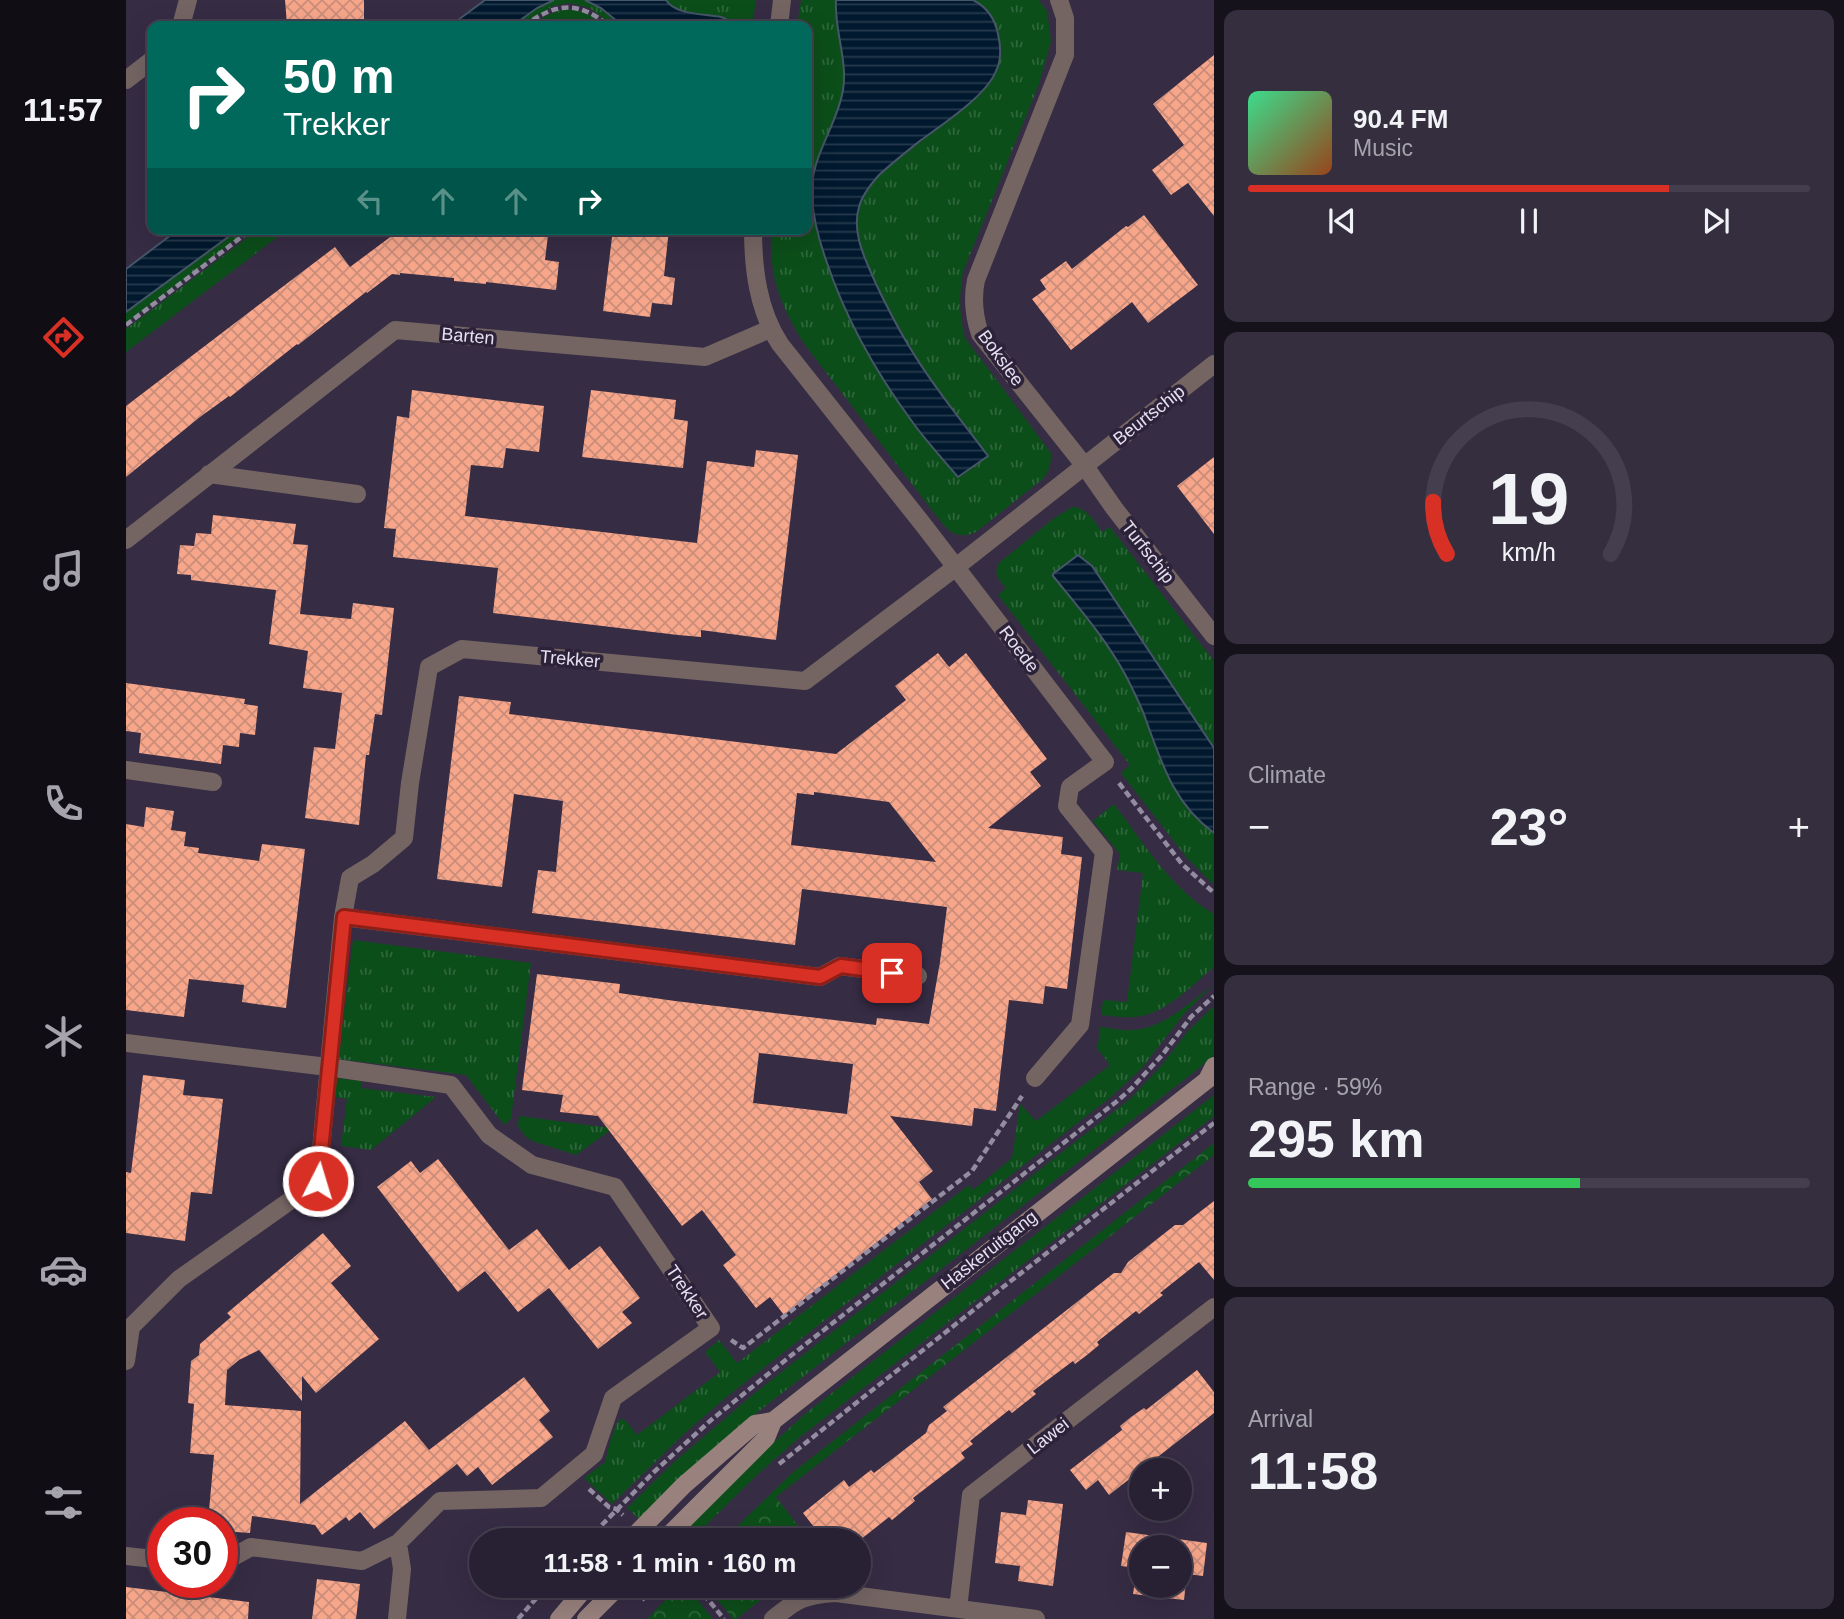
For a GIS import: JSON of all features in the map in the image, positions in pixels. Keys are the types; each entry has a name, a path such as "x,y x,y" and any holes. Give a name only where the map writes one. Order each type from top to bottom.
{"main road":[{"name":"Haskeruitgang","path":"642,1528 684,1485 755,1424 773,1420 1212,1075"},
{"name":"Haskeruitgang","path":"676,1528 766,1438 773,1420"},
{"path":"559,1619 577,1598"},
{"path":"586,1619 607,1598"}],"street":[{"path":"182,21 188,0"},
{"path":"780,21 782,0"},
{"name":"Bokslee","path":"1059,0 1065,18 1065,55 973,292 975,318 980,334 1084,465"},
{"path":"126,80 147,64"},
{"name":"Roede","path":"753,235 755,279 770,329 780,344 1105,762"},
{"name":"Barten","path":"126,540 395,330 705,356 770,329"},
{"name":"Beurtschip","path":"1084,465 1214,364"},
{"path":"956,567 1084,465"},
{"name":"Turfschip","path":"1084,465 1114,508 1214,636"},
{"path":"209,474 357,494"},
{"name":"Trekker","path":"126,1361 131,1327 179,1279 318,1181 350,878 373,864 404,838 429,667 462,649 805,681 956,567"},
{"path":"1034,1077 1080,1025 1104,852 1067,806 1070,787 1105,762"},
{"path":"126,770 214,782"},
{"path":"344,917 820,977 841,966 918,976"},
{"name":"Trekker","path":"126,1043 451,1085 489,1135 531,1165 615,1187 711,1328 613,1398 594,1454 541,1498 440,1501 398,1543 362,1561 251,1547 238,1554"},
{"name":"Lawei","path":"958,1609 971,1495 1214,1307"},
{"path":"397,1619 402,1569 398,1543"},
{"path":"126,1556 147,1558"},
{"path":"773,1619 792,1603 813,1595 836,1593 1036,1619"}],"path":[{"path":"531,21 544,12 573,6 587,9 602,21"},
{"path":"126,325 245,235"},
{"path":"1105,762 1182,864 1214,893"},
{"path":"598,1528 655,1471 752,1386 1116,1102 1156,1062 1191,1017 1214,996"},
{"path":"711,1328 743,1348 972,1171 1034,1077"},
{"path":"774,1469 969,1313 1214,1124"},
{"path":"587,1486 609,1507 622,1514"},
{"path":"518,1619 536,1598"},
{"path":"707,1598 724,1619"}],"green space":[{"path":"554,0 585,0 616,21 607,21 590,8 569,3 553,6 528,21 519,21"},
{"path":"666,0 756,0 753,21 726,21 721,17 683,12 668,5"},
{"path":"801,0 836,0 844,68 843,90 815,169 812,197 812,21 798,21"},
{"path":"973,0 1039,0 1047,11 1051,41 1039,84 963,272 960,305 965,338 1051,453 1050,464 1043,479 976,532 962,535 952,532 935,514 805,345 778,290 771,235 812,235 812,197 817,232 828,267 871,354 904,409 958,477 987,455 929,378 897,326 864,256 858,236 857,217 862,198 879,175 968,104 990,82 992,17"},
{"path":"563,10 587,13 597,21 537,21"},
{"path":"231,235 242,235 126,323 126,312"},
{"path":"251,235 280,235 126,352 126,329"},
{"path":"1072,507 1086,512 1102,532 1110,527 1214,661 1214,748 1092,566 1054,576 1101,637 1126,676 1179,796 1200,822 1214,833 1214,885 1187,858 1121,773 1130,765 998,595 1006,588 997,573 1000,562"},
{"path":"1114,804 1171,878 1184,892 1214,914 1214,967 1168,1005 1135,1017 1101,1015 1103,1000 1127,1002 1143,873 1117,870 1120,854 1093,821"},
{"path":"353,940 531,963 511,1119 504,1125 466,1075 338,1059"},
{"path":"1214,984 1184,1014 1141,1069 1112,1096 724,1399 612,1504 584,1478 605,1462 611,1438 620,1419 625,1420 637,1435 720,1372 705,1352 719,1340 737,1363 969,1185 973,1190 1012,1158 1020,1104 1036,1121 1110,1065 1096,1047 1100,1027 1129,1030 1155,1024 1176,1013"},
{"path":"1214,1006 1214,1055 1198,1069 745,1422 639,1519 627,1508 674,1462 756,1392 1130,1099 1161,1066 1188,1031"},
{"path":"336,1078 361,1081 361,1088 436,1097 371,1150 341,1146 347,1099 334,1097"},
{"path":"1214,1095 1214,1116 799,1438 703,1528 687,1528 805,1414"},
{"path":"519,1116 612,1129 576,1155 532,1141 518,1126"},
{"path":"1214,1143 1214,1155 776,1497 800,1528 735,1528 792,1473"},
{"path":"667,1598 696,1598 713,1619 647,1619"},
{"path":"716,1598 763,1598 736,1619 733,1619"}],"water":[{"path":"485,0 554,0 519,21 457,21"},
{"path":"585,0 666,0 676,9 721,17 728,21 617,21 601,8"},
{"path":"836,0 973,0 986,10 997,29 1000,57 991,80 963,109 879,175 862,198 857,217 858,237 864,256 897,326 930,378 988,456 958,477 916,427 873,363 842,302 819,237 812,183 819,156 840,104 844,79"},
{"path":"171,235 231,235 126,312 126,269"},
{"path":"1078,555 1092,566 1214,748 1214,833 1200,822 1179,796 1164,767 1142,709 1118,662 1053,576"}],"building":[{"path":"285,0 364,0 364,21 287,21"},
{"path":"1214,55 1214,216 1188,183 1171,195 1152,170 1184,145 1153,104"},
{"path":"1144,215 1198,285 1148,323 1132,302 1071,350 1032,299 1046,289 1040,280 1066,261 1072,269"},
{"path":"393,235 548,235 545,260 559,262 556,290 392,274 200,417 126,477 126,406 335,247 350,267"},
{"path":"612,235 668,235 664,276 675,278 672,305 652,303 650,317 603,311"},
{"path":"412,390 544,406 539,452 506,448 503,468 471,465 465,516 697,543 707,461 754,467 756,450 798,455 776,640 701,630 701,637 678,635 493,613 498,568 393,557 396,529 384,528 397,416 409,418"},
{"path":"591,390 676,400 674,419 688,421 683,468 582,457"},
{"path":"1214,457 1214,534 1177,486"},
{"path":"213,515 296,524 293,544 308,545 300,614 351,619 353,603 394,608 382,715 375,714 369,755 366,755 359,825 305,818 314,747 335,749 342,693 303,688 308,651 269,644 276,590 191,580 191,575 177,574 180,545 194,546 196,533 211,534"},
{"path":"938,653 949,667 966,653 1047,759 1030,772 1041,786 988,828 1063,837 1061,854 1082,857 1067,989 1045,986 1043,1004 1009,1000 996,1111 974,1108 972,1126 890,1116 933,1171 919,1182 932,1199 784,1315 770,1297 756,1308 723,1265 736,1255 702,1210 682,1226 598,1116 560,1112 563,1095 522,1090 537,974 620,984 619,993 675,1001 876,1025 877,1018 929,1024 947,907 802,889 795,945 532,913 538,870 556,872 563,801 514,794 502,887 437,879 459,696 511,702 509,714 836,754 906,700 895,686","holes":["814,792 889,802 936,862 791,845 797,793 814,795","759,1053 853,1064 847,1114 753,1103"]},
{"path":"126,683 245,699 244,704 258,706 255,735 240,733 239,747 223,745 221,764 139,753 141,733 126,731"},
{"path":"146,807 174,811 171,830 186,832 184,846 199,848 198,853 259,861 262,844 305,849 286,1008 242,1002 244,985 189,979 184,1017 126,1010 126,824 144,827"},
{"path":"143,1075 185,1080 183,1095 223,1099 212,1194 191,1192 185,1241 126,1233 126,1172 131,1173"},
{"path":"438,1159 509,1250 537,1229 569,1270 600,1246 640,1298 622,1312 632,1323 598,1349 549,1288 518,1312 485,1271 458,1292 377,1187 411,1161 420,1173"},
{"path":"1214,1201 1214,1280 1199,1262 1160,1293 1163,1295 1139,1314 1136,1311 1097,1342 1099,1345 1087,1355 1075,1364 1073,1361 1033,1391 1036,1394 1012,1413 1009,1410 970,1441 973,1444 961,1453 965,1458 913,1498 915,1501 892,1520 889,1517 871,1531 871,1528 815,1528 803,1513 844,1480 849,1487 871,1470 874,1473 926,1433 929,1425 947,1411 943,1407 1114,1273 1121,1273 1128,1262 1175,1225 1183,1225"},
{"path":"323,1233 351,1266 331,1283 379,1339 316,1393 302,1376 302,1401 259,1350 239,1360 227,1370 225,1405 301,1411 300,1504 405,1421 429,1450 524,1377 550,1411 539,1420 553,1437 492,1485 478,1467 467,1476 457,1464 374,1529 360,1512 349,1521 346,1517 322,1535 315,1525 252,1516 250,1533 238,1532 238,1507 209,1507 214,1455 190,1453 194,1404 188,1403 191,1361 199,1355 200,1344 231,1317 227,1313"},
{"path":"1197,1370 1214,1392 1214,1413 1156,1458 1129,1458 1129,1479 1109,1495 1098,1480 1086,1490 1070,1470 1122,1430 1120,1426 1131,1417 1144,1408 1146,1410"},
{"path":"1028,1500 1063,1504 1053,1586 1018,1581 1020,1566 995,1563 1001,1512 1026,1515"},
{"path":"1126,1532 1148,1535 1129,1535 1129,1567 1121,1566"},
{"path":"1192,1541 1207,1543 1203,1576 1192,1575"},
{"path":"317,1579 360,1584 356,1619 312,1619"},
{"path":"126,1587 147,1590 147,1598 216,1598 249,1602 248,1619 126,1619"}],"route":[{"path":"318,1181 344,917 820,977 841,966 892,973"}]}
